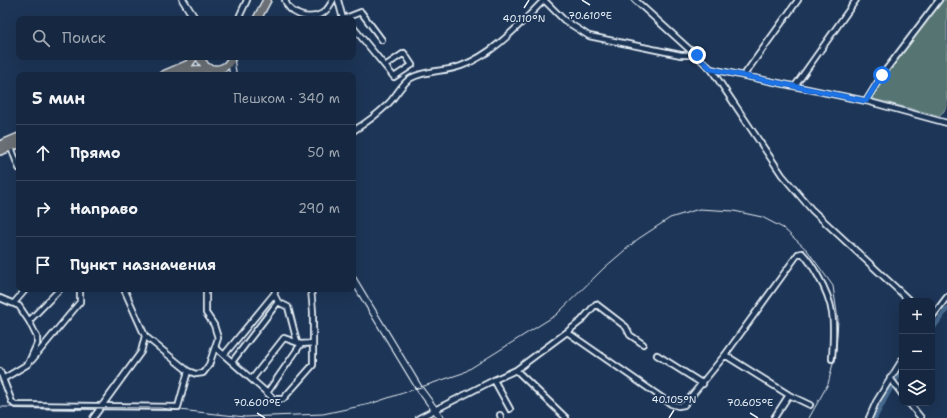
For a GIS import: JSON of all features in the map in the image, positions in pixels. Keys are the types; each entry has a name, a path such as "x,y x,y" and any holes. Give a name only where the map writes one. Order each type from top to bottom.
{"main road":[{"path":"183,0 193,16"},
{"path":"259,16 267,0"},
{"path":"170,72 189,64 192,60"},
{"path":"201,60 203,64 212,69"},
{"path":"187,72 192,70 223,68 230,60"},
{"path":"0,151 16,139"},
{"path":"0,144 16,144"}],"street":[{"path":"240,15 247,0"},
{"path":"285,0 286,4 294,12 301,16"},
{"path":"316,16 321,15 333,0"},
{"path":"338,0 343,16"},
{"path":"356,129 390,103 409,79 460,66 480,57 508,35 544,0 564,20 589,36 680,55 697,55"},
{"path":"635,0 711,69 782,175 812,210 907,298"},
{"path":"744,75 798,0"},
{"path":"795,86 856,0"},
{"path":"866,101 882,75 939,0"},
{"path":"351,16 361,12 382,40"},
{"path":"356,31 394,77 412,65 404,53 386,66"},
{"path":"232,60 233,72"},
{"path":"212,69 216,72"},
{"path":"711,69 866,101 947,123"},
{"path":"10,144 16,160"},
{"path":"567,332 671,404 678,406 684,405 703,384 725,355 798,254 802,253 809,259 831,300 834,319 832,359"},
{"path":"356,284 419,388 441,418"},
{"path":"14,303 23,292"},
{"path":"29,321 57,292"},
{"path":"3,379 28,364 80,302 80,292"},
{"path":"125,292 145,336 188,371 196,374 203,372 209,365 216,348 218,338 214,325 206,313 206,292"},
{"path":"216,348 274,399 283,399 313,364 311,292"},
{"path":"224,355 274,294 278,302 288,307 299,343 267,393"},
{"path":"935,313 947,297"},
{"path":"0,298 19,306 37,337 37,344 28,364"},
{"path":"232,362 278,302"},
{"path":"419,418 516,370 581,321 596,304 626,328 630,335 643,344"},
{"path":"93,418 100,406 141,352 145,336"},
{"path":"252,379 284,338 299,343 313,343"},
{"path":"657,355 703,384"},
{"path":"725,355 789,395 810,405"},
{"path":"869,418 876,402 899,364"},
{"path":"516,370 566,418"},
{"path":"0,371 12,402 15,405 178,407 188,371"},
{"path":"890,378 899,390"},
{"path":"494,380 510,409"},
{"path":"774,418 789,395"},
{"path":"911,406 921,418"}],"green space":[{"path":"942,0 947,0 947,107 940,116 869,98"}],"waterway":[{"path":"935,326 947,309"},
{"path":"896,380 899,376"},
{"path":"875,418 892,386"}],"railway":[{"path":"0,407 160,408 245,417 323,414 370,404 463,373 556,315 604,268 638,239 670,218 699,209 734,211 762,217 783,228 807,250 833,286 838,320 836,351 828,384 809,418"}],"route":[{"path":"697,55 711,69 866,101 882,75"}]}
